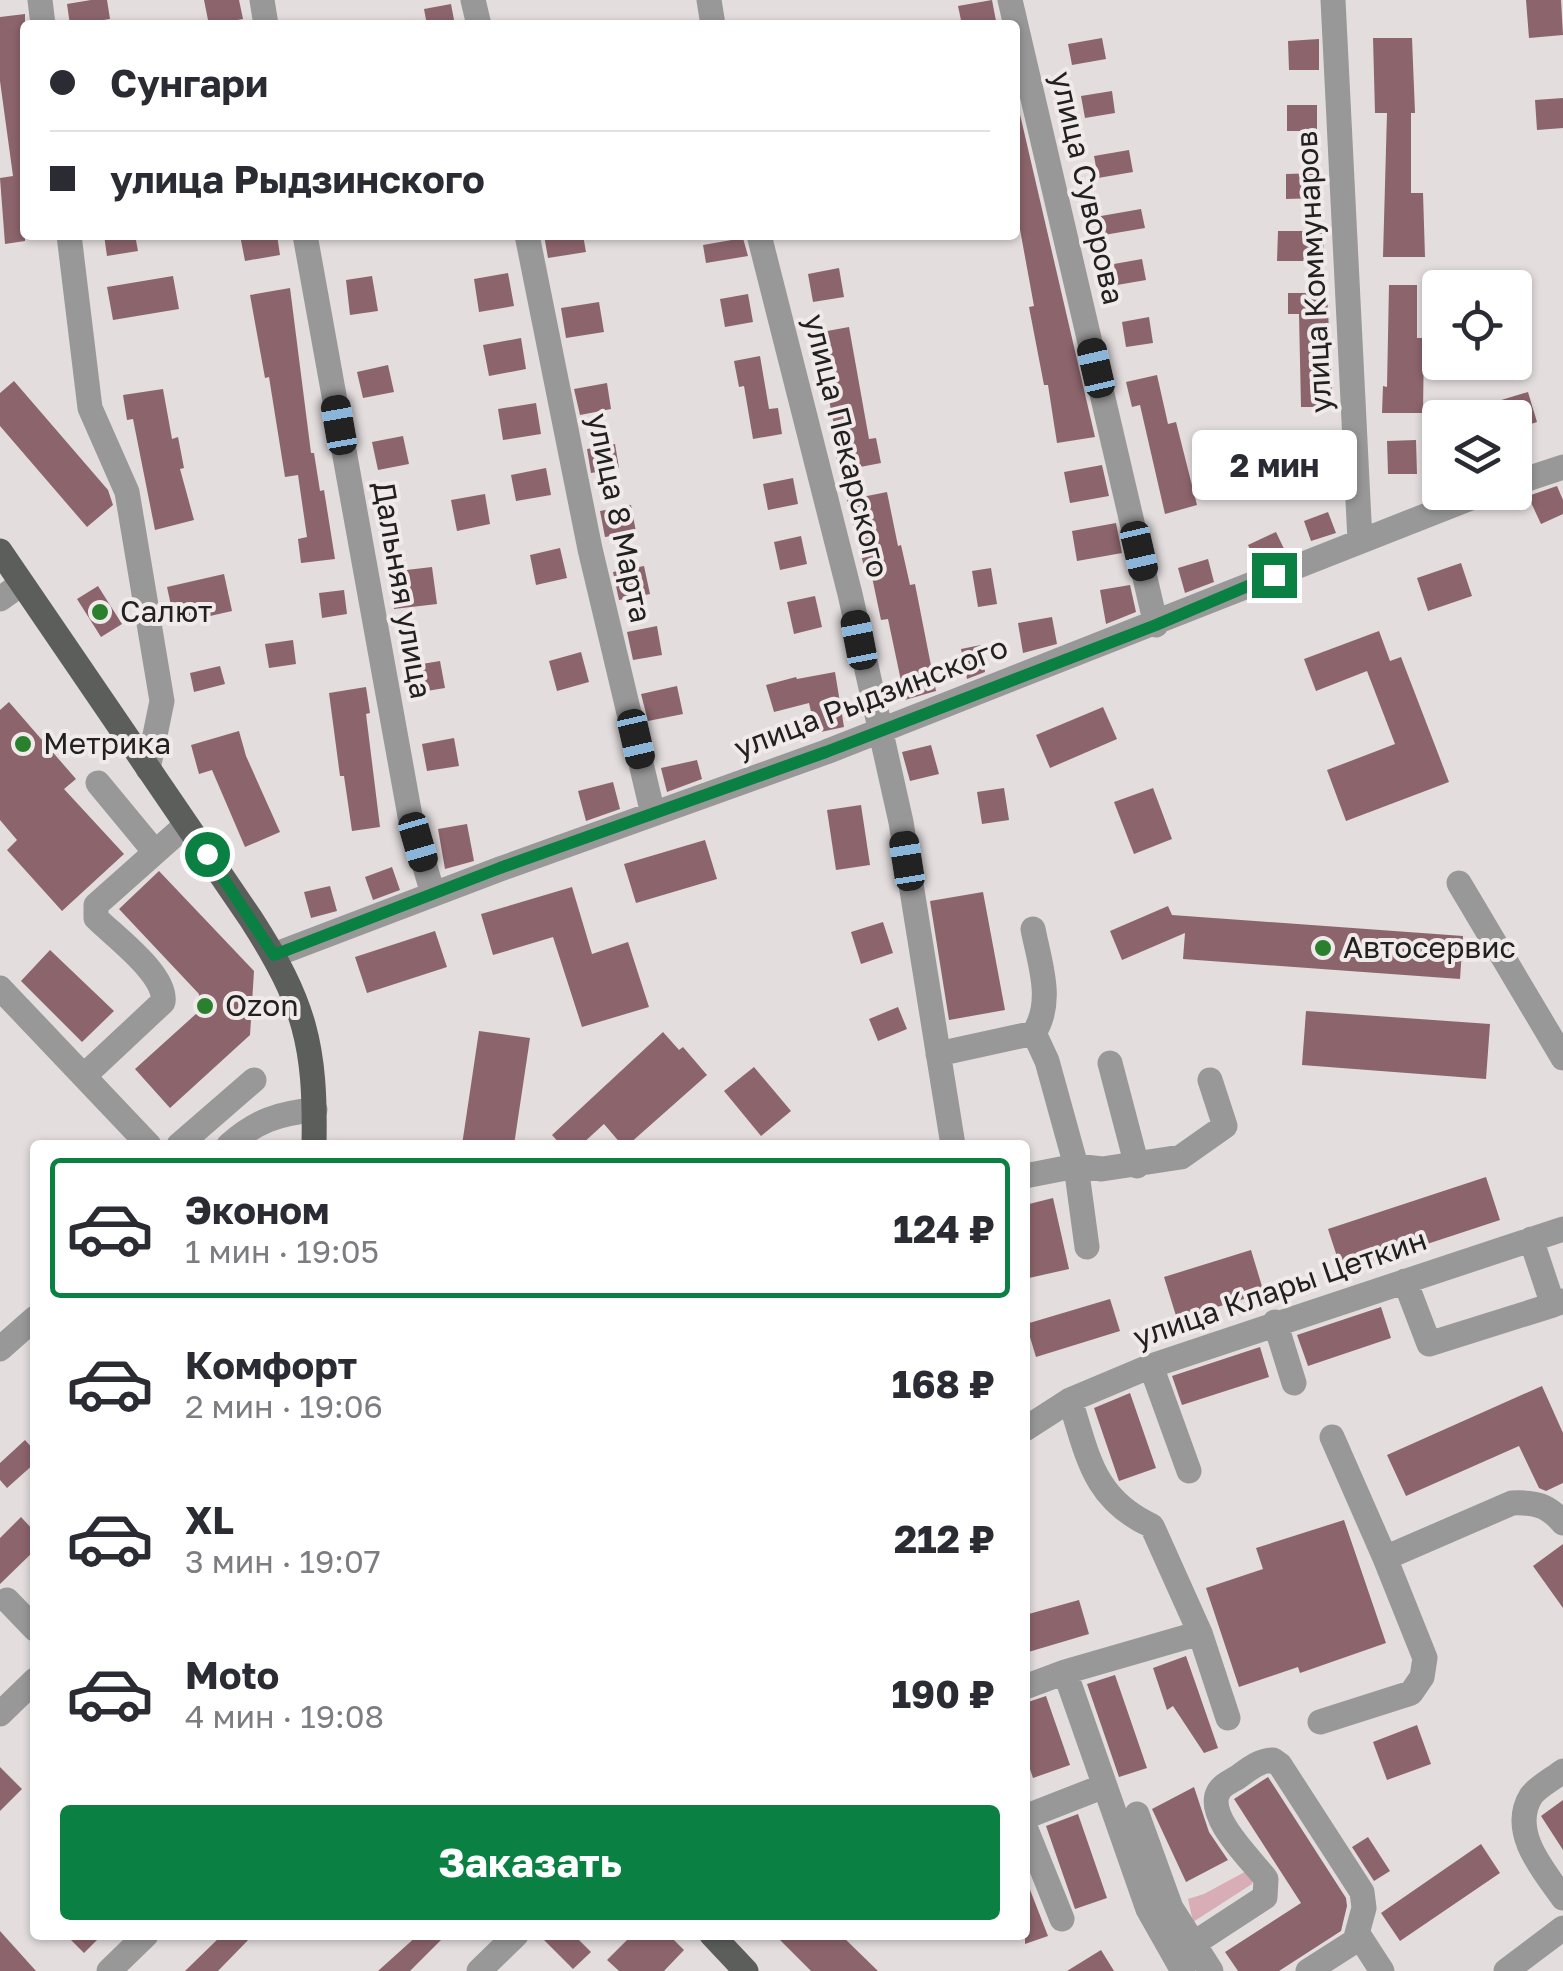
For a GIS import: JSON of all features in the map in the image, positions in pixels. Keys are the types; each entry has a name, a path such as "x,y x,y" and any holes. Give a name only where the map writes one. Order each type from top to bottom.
{"main road":[{"path":"0,551 10,592 148,770 274,955 299,1007 310,1042 314,1140"},
{"path":"717,1940 746,1971"}],"street":[{"name":"улица Коммунаров","path":"1334,0 1360,541"},
{"name":"улица Суворова","path":"1020,43 1156,625"},
{"path":"70,240 90,408 127,492 162,701 148,770"},
{"name":"Дальняя улица","path":"306,240 410,816 433,894"},
{"name":"улица 8 Марта","path":"528,240 590,549 653,814"},
{"name":"улица Пекарского","path":"760,240 850,594 900,822 952,1140"},
{"path":"1532,477 1563,468"},
{"name":"улица Рыдзинского","path":"274,955 1156,625 1440,510"},
{"path":"98,783 155,852"},
{"path":"85,1074 162,1002 164,995 158,980 96,918 96,905 186,825"},
{"path":"1459,883 1563,1058"},
{"path":"938,1054 1034,1033 1044,1016 1046,995 1033,929"},
{"path":"2,994 85,1074 144,1140"},
{"path":"1034,1033 1047,1061 1076,1166 1087,1248"},
{"path":"1110,1063 1137,1166"},
{"path":"185,1140 254,1080"},
{"path":"1030,1175 1076,1166 1137,1166 1180,1157 1225,1126 1210,1080"},
{"path":"235,1140 278,1114 315,1110"},
{"name":"улица Клары Цеткин","path":"1030,1424 1070,1400 1150,1366 1563,1229"},
{"path":"1405,1281 1429,1344 1558,1303 1530,1239"},
{"path":"1275,1322 1294,1383"},
{"path":"0,1350 30,1323"},
{"path":"1150,1366 1189,1471"},
{"path":"1070,1400 1097,1484 1135,1518 1152,1526 1200,1633 1228,1718"},
{"path":"1320,1722 1411,1692 1422,1676 1425,1658 1332,1437"},
{"path":"1385,1558 1512,1503 1535,1502 1563,1523"},
{"path":"8,1600 30,1624"},
{"path":"1030,1684 1200,1633"},
{"path":"1064,1672 1148,1909 1184,1971"},
{"path":"0,1714 30,1685"},
{"path":"1194,1944 1261,1901 1268,1890 1266,1879 1235,1842 1216,1804 1222,1787 1267,1760 1280,1765 1362,1892 1364,1902 1354,1942 1308,1971"},
{"path":"1563,1771 1531,1796 1525,1822 1527,1846 1563,1898"},
{"path":"1030,1815 1104,1786"},
{"path":"1137,1814 1154,1838 1167,1900 1210,1971"},
{"path":"1030,1840 1062,1920"},
{"path":"1506,1971 1563,1928"},
{"path":"1358,1934 1382,1971"},
{"path":"110,1971 141,1940"},
{"path":"479,1971 511,1940"}],"shaded area":[{"path":"1252,1868 1252,1884 1193,1922 1188,1899"}],"building":[{"path":"107,0 110,19 69,20 67,4"},
{"path":"204,0 239,0 243,19 208,20"},
{"path":"992,0 996,20 961,20 958,6"},
{"path":"1526,0 1561,0 1563,35 1529,38"},
{"path":"451,4 454,20 426,20 424,9"},
{"path":"25,14 25,20 20,20 20,240 25,241 5,244 0,178 13,176 0,81 0,17"},
{"path":"1102,38 1106,59 1072,65 1068,44"},
{"path":"1373,38 1412,38 1415,113 1411,113 1411,193 1423,193 1425,257 1383,257 1387,113 1375,113"},
{"path":"1319,39 1319,70 1289,70 1288,41"},
{"path":"1112,91 1115,113 1085,118 1081,96"},
{"path":"1563,98 1563,128 1537,130 1535,100"},
{"path":"1287,105 1317,105 1317,131 1287,131"},
{"path":"1020,114 1095,437 1057,443 1029,307 1034,306 1020,229"},
{"path":"1129,150 1133,172 1098,178 1094,156"},
{"path":"1318,173 1319,198 1286,199 1286,174"},
{"path":"1141,209 1145,228 1104,235 1101,216"},
{"path":"1278,231 1324,231 1323,261 1277,261"},
{"path":"105,240 136,240 138,251 107,256"},
{"path":"241,240 278,240 280,255 245,261"},
{"path":"545,240 584,240 586,252 548,258"},
{"path":"744,240 748,256 706,263 703,245"},
{"path":"1142,259 1146,280 1117,285 1114,264"},
{"path":"839,268 844,297 813,302 808,274"},
{"path":"508,273 514,306 479,312 474,279"},
{"path":"173,276 179,309 113,320 107,287"},
{"path":"372,276 378,311 350,315 346,280"},
{"path":"1389,285 1417,285 1422,413 1382,413 1383,386 1387,387"},
{"path":"290,288 311,453 320,491 324,490 335,559 301,563 298,539 307,537 298,475 285,477 269,377 265,378 250,295"},
{"path":"1288,293 1327,293 1333,407 1301,407 1299,314 1288,314"},
{"path":"748,294 753,322 725,327 720,299"},
{"path":"599,302 604,332 566,338 561,308"},
{"path":"1149,317 1153,343 1126,347 1122,322"},
{"path":"849,327 869,439 876,438 881,463 839,471 834,446 838,446 816,333"},
{"path":"521,338 526,369 489,376 483,345"},
{"path":"760,356 769,409 778,408 782,434 753,439 744,386 739,387 734,361"},
{"path":"388,365 394,392 363,398 357,372"},
{"path":"1157,375 1168,424 1176,422 1197,505 1165,514 1140,405 1132,407 1126,382"},
{"path":"14,381 108,490 113,505 87,527 0,426 0,393"},
{"path":"607,383 611,409 580,415 574,389"},
{"path":"163,389 172,439 178,437 184,468 180,469 194,520 155,530 133,419 127,420 123,395"},
{"path":"1528,392 1530,400 1501,400"},
{"path":"536,403 541,434 503,440 498,409"},
{"path":"403,436 409,464 378,470 372,442"},
{"path":"1303,439 1334,439 1334,469 1303,468"},
{"path":"1416,440 1417,474 1388,474 1387,441"},
{"path":"615,444 619,468 591,473 587,449"},
{"path":"1102,465 1109,496 1070,503 1064,472"},
{"path":"546,468 551,495 516,501 511,475"},
{"path":"793,478 798,504 768,510 763,484"},
{"path":"1557,486 1563,514 1541,524 1532,495"},
{"path":"887,492 898,546 901,545 910,585 915,584 936,691 905,700 888,619 881,620 872,577 867,578 847,500"},
{"path":"485,494 490,524 457,531 451,500"},
{"path":"631,505 636,532 605,537 600,511"},
{"path":"1328,512 1336,533 1311,541 1304,521"},
{"path":"1116,523 1122,553 1077,561 1072,531"},
{"path":"1276,532 1286,553 1257,565 1248,545"},
{"path":"801,536 807,564 780,570 774,542"},
{"path":"560,548 567,578 536,585 530,555"},
{"path":"1208,559 1214,582 1185,593 1178,568"},
{"path":"1461,563 1472,596 1428,611 1417,578"},
{"path":"644,566 650,594 619,600 613,572"},
{"path":"432,567 437,604 394,609 389,572"},
{"path":"991,568 997,604 978,607 972,571"},
{"path":"224,574 232,611 175,624 167,587"},
{"path":"1130,585 1136,612 1106,624 1100,590"},
{"name":"Салют","path":"98,586 122,624 101,637 77,599"},
{"path":"344,590 347,614 322,618 319,593"},
{"path":"815,596 822,627 794,634 787,602"},
{"path":"1052,617 1057,644 1023,653 1018,623"},
{"path":"657,626 662,655 633,660 627,632"},
{"path":"1379,631 1390,661 1401,657 1449,782 1346,821 1327,770 1395,744 1367,671 1316,691 1304,659"},
{"path":"293,640 296,664 269,668 265,644"},
{"path":"981,645 985,672 967,679 961,649"},
{"path":"581,652 589,682 557,691 549,661"},
{"path":"440,661 445,688 414,693 410,666"},
{"path":"220,666 225,684 194,692 190,673"},
{"path":"835,672 844,727 816,733 809,703 774,712 766,685"},
{"path":"677,686 683,714 648,721 641,694"},
{"path":"366,687 380,827 352,831 329,693"},
{"path":"9,702 76,779 64,789 124,854 62,911 7,850 17,840 0,820 0,710"},
{"path":"1103,707 1117,739 1050,768 1036,735"},
{"path":"239,731 280,832 245,847 212,770 199,774 191,745"},
{"path":"454,738 459,766 427,771 422,744"},
{"path":"931,745 939,774 910,781 902,752"},
{"path":"697,760 702,779 667,792 661,768"},
{"path":"613,782 620,809 586,821 578,791"},
{"path":"1004,788 1009,820 982,824 977,792"},
{"path":"1153,788 1172,839 1134,854 1114,802"},
{"path":"861,805 870,865 836,870 827,810"},
{"path":"467,824 474,861 445,869 438,829"},
{"path":"705,840 717,879 636,903 624,864"},
{"path":"392,867 400,890 373,900 365,877"},
{"path":"159,871 254,971 250,1035 170,1108 135,1069 197,1013 199,994 119,909"},
{"path":"330,886 337,911 311,918 304,892"},
{"path":"572,887 592,954 628,942 649,1007 582,1027 553,937 493,955 481,914"},
{"path":"983,892 1005,1010 949,1020 930,901"},
{"name":"Автосервис","path":"1168,906 1172,915 1463,936 1460,979 1183,959 1185,933 1122,960 1110,931"},
{"path":"883,922 893,953 861,964 851,932"},
{"path":"435,931 447,967 367,993 355,957"},
{"path":"50,950 114,1011 82,1042 21,981"},
{"path":"898,1007 907,1029 878,1041 869,1019"},
{"path":"1306,1011 1490,1024 1486,1079 1302,1065"},
{"path":"479,1031 530,1038 515,1140 463,1140"},
{"path":"663,1032 679,1050 683,1047 707,1075 634,1140 618,1140 604,1124 586,1140 556,1140 552,1135"},
{"path":"754,1067 791,1111 761,1136 724,1091"},
{"path":"1486,1177 1500,1220 1342,1272 1328,1229"},
{"path":"1053,1198 1069,1269 1030,1278 1030,1204"},
{"path":"1251,1250 1264,1293 1177,1319 1164,1277"},
{"path":"1110,1299 1120,1331 1036,1357 1030,1323"},
{"path":"1381,1307 1391,1338 1308,1366 1297,1335"},
{"path":"1260,1347 1269,1377 1182,1405 1172,1376"},
{"path":"1542,1386 1563,1433 1563,1483 1546,1491 1539,1488 1519,1446 1406,1496 1387,1455"},
{"path":"1130,1393 1156,1468 1119,1481 1094,1408"},
{"path":"25,1440 30,1446 30,1467 7,1488 0,1480 0,1463"},
{"path":"21,1517 30,1527 30,1555 0,1584 0,1538"},
{"path":"1344,1520 1386,1643 1300,1673 1298,1667 1239,1687 1206,1588 1263,1569 1256,1548"},
{"path":"1563,1544 1563,1608 1533,1566"},
{"path":"1079,1600 1089,1634 1030,1652 1030,1614"},
{"path":"1186,1656 1218,1748 1204,1753 1173,1706 1167,1710 1153,1668"},
{"path":"1115,1675 1147,1768 1119,1777 1087,1684"},
{"path":"1046,1696 1070,1765 1033,1778 1030,1769 1030,1701"},
{"path":"1417,1725 1431,1764 1387,1780 1373,1742"},
{"path":"0,1767 22,1789 0,1811"},
{"path":"1268,1777 1346,1898 1347,1906 1341,1931 1279,1971 1238,1971 1225,1952 1301,1903 1234,1799"},
{"path":"1194,1787 1209,1832 1228,1860 1186,1882 1152,1809"},
{"path":"1563,1800 1563,1850 1541,1816"},
{"path":"1078,1814 1107,1898 1075,1909 1046,1826"},
{"path":"1368,1837 1390,1871 1374,1881 1352,1847"},
{"path":"1481,1844 1500,1873 1400,1941 1381,1913"},
{"path":"1030,1890 1048,1936 1025,1944 1025,1940 1030,1940"},
{"path":"0,1931 36,1971 0,1971"},
{"path":"71,1940 97,1940 84,1953"},
{"path":"217,1940 248,1940 218,1971 185,1971"},
{"path":"412,1940 441,1940 410,1971 378,1971"},
{"path":"544,1940 579,1940 591,1952 573,1969"},
{"path":"627,1940 674,1940 684,1950 664,1971 619,1971 607,1960"},
{"path":"780,1940 846,1940 878,1971 811,1971"},
{"path":"1101,1950 1114,1971 1067,1971"}],"place":[{"name":"Салют","path":"100,612"},
{"name":"Метрика","path":"23,744"},
{"name":"Автосервис","path":"1323,948"},
{"name":"Ozon","path":"205,1006"}],"route":[{"path":"207,854 274,955 500,868 826,752 1156,625 1274,575"}]}
